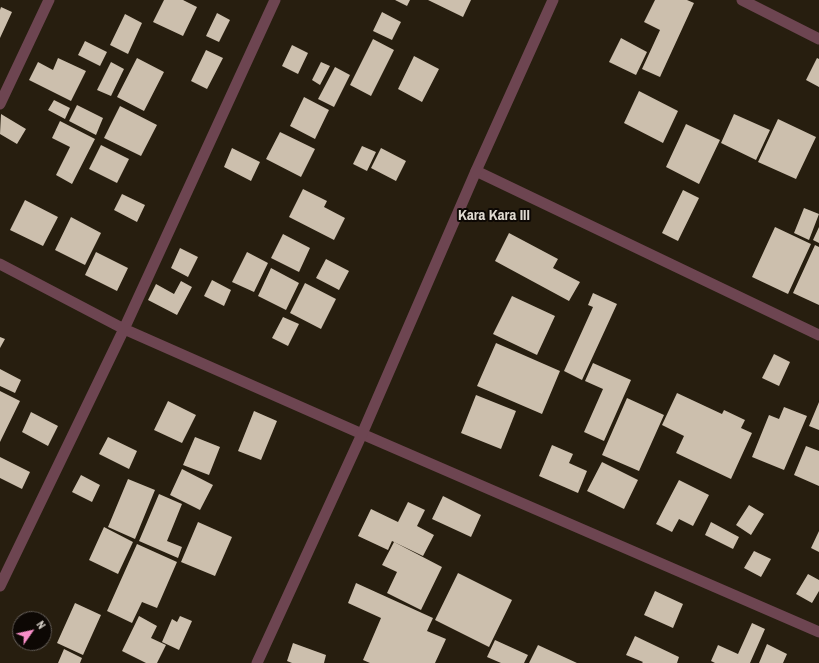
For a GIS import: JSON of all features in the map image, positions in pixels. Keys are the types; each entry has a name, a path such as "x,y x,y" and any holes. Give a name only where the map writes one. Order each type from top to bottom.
{"street":[{"path":"0,104 49,0"},
{"path":"0,586 124,329 275,0"},
{"path":"257,663 362,434 476,171 553,0"},
{"path":"742,0 819,39"},
{"path":"476,171 819,335"},
{"path":"0,264 124,329 819,632"}],"building":[{"path":"164,0 183,0 197,7 183,36 153,22"},
{"path":"395,0 410,0 407,6"},
{"path":"428,0 471,0 463,17"},
{"path":"655,0 687,0 694,3 660,77 642,69 660,30 644,22"},
{"path":"1,7 12,12 0,38 0,10"},
{"path":"382,12 401,22 392,40 373,31"},
{"path":"217,13 230,20 219,42 206,36"},
{"path":"125,14 142,23 128,54 110,45"},
{"path":"621,38 647,52 636,75 609,62"},
{"path":"373,39 394,50 371,96 350,85"},
{"path":"85,41 107,52 100,66 78,55"},
{"path":"292,45 308,53 298,74 282,66"},
{"path":"206,50 223,58 207,89 191,81"},
{"path":"414,56 439,69 422,102 398,89"},
{"path":"58,58 86,71 71,101 29,80 38,62 53,70"},
{"path":"137,58 164,72 144,111 117,97"},
{"path":"817,58 819,59 819,87 806,80"},
{"path":"111,62 124,69 111,96 97,90"},
{"path":"321,62 330,66 320,85 312,80"},
{"path":"335,67 350,75 334,107 318,99"},
{"path":"639,91 678,111 663,143 624,123"},
{"path":"304,97 329,110 315,139 290,126"},
{"path":"54,100 70,108 65,119 48,110"},
{"path":"77,105 103,118 96,135 69,121"},
{"path":"120,106 157,125 141,156 104,138"},
{"path":"1,114 26,129 17,144 0,134"},
{"path":"734,114 770,130 756,160 721,143"},
{"path":"778,119 816,137 796,179 758,162"},
{"path":"60,121 95,139 72,184 56,175 70,147 52,138"},
{"path":"686,124 720,140 699,184 666,167"},
{"path":"280,132 315,149 301,177 266,159"},
{"path":"101,145 129,159 117,183 89,169"},
{"path":"362,146 376,152 367,171 353,164"},
{"path":"232,148 260,162 251,181 224,167"},
{"path":"381,148 406,161 396,181 371,168"},
{"path":"303,189 327,201 324,207 345,218 334,240 289,217"},
{"path":"683,190 699,198 678,241 662,233"},
{"path":"122,194 145,205 137,222 114,210"},
{"path":"25,200 58,217 43,246 10,230"},
{"path":"804,208 819,214 809,240 794,233"},
{"path":"71,217 101,233 85,265 55,250"},
{"path":"775,227 811,244 788,294 752,277"},
{"path":"819,227 819,243 813,240"},
{"path":"509,233 558,259 553,268 580,282 569,301 495,261"},
{"path":"283,234 310,248 299,272 271,258"},
{"path":"815,245 819,247 819,305 793,293"},
{"path":"180,248 198,257 188,277 171,268"},
{"path":"96,252 128,268 117,291 85,275"},
{"path":"247,252 268,263 254,292 232,282"},
{"path":"326,259 349,271 339,290 316,278"},
{"path":"271,268 299,283 286,310 258,296"},
{"path":"212,280 231,290 224,306 204,296"},
{"path":"181,281 192,287 177,315 148,300 156,284 174,294"},
{"path":"305,283 336,299 321,329 290,313"},
{"path":"593,293 617,304 582,380 564,371 593,307 588,305"},
{"path":"512,296 555,316 537,355 493,334"},
{"path":"283,317 299,324 288,346 272,338"},
{"path":"0,337 5,339 0,348"},
{"path":"496,343 560,371 542,414 477,386"},
{"path":"774,354 790,362 779,386 762,378"},
{"path":"593,363 631,380 604,441 584,432 603,389 585,381"},
{"path":"0,369 21,380 15,393 0,386"},
{"path":"0,391 20,401 0,442"},
{"path":"677,393 722,414 724,410 745,420 741,428 752,433 731,479 676,453 684,436 662,425"},
{"path":"476,395 516,411 501,449 461,433"},
{"path":"627,398 664,415 639,471 602,455"},
{"path":"168,401 196,415 182,443 154,430"},
{"path":"819,402 819,430 809,426"},
{"path":"784,407 807,416 784,470 752,457 769,415 779,419"},
{"path":"254,411 277,421 261,460 238,451"},
{"path":"31,412 58,426 48,446 22,432"},
{"path":"108,437 137,451 129,469 99,454"},
{"path":"195,437 220,447 209,475 183,465"},
{"path":"552,445 573,454 569,463 587,471 578,493 539,476"},
{"path":"806,446 819,451 819,486 794,475"},
{"path":"0,457 30,472 22,489 0,478"},
{"path":"602,462 638,480 624,509 587,491"},
{"path":"182,469 213,485 200,510 170,495"},
{"path":"81,475 100,485 92,502 72,492"},
{"path":"128,479 155,490 135,539 108,527"},
{"path":"679,480 709,495 693,526 679,519 672,532 656,524"},
{"path":"159,494 182,504 167,541 182,547 178,558 139,541"},
{"path":"443,496 481,515 471,537 432,519"},
{"path":"408,502 425,510 417,526 434,535 423,556 392,541 388,550 358,536 371,509 398,522"},
{"path":"749,505 764,514 751,535 736,525"},
{"path":"198,522 232,537 215,576 181,562"},
{"path":"711,522 739,537 733,549 705,535"},
{"path":"104,527 133,542 118,574 89,560"},
{"path":"819,531 819,552 811,548"},
{"path":"394,542 442,567 421,610 387,593 397,572 382,565"},
{"path":"137,544 177,562 157,608 142,602 132,623 107,611"},
{"path":"754,551 771,559 761,577 744,568"},
{"path":"458,573 512,600 489,647 435,620"},
{"path":"808,574 819,580 819,591 812,603 796,594"},
{"path":"356,583 433,618 427,631 446,639 435,663 370,663 363,660 381,618 348,603"},
{"path":"655,591 683,604 673,628 644,615"},
{"path":"75,603 101,615 83,655 57,643"},
{"path":"139,616 157,626 151,638 166,645 157,663 146,663 122,651"},
{"path":"180,616 192,621 179,650 162,642 172,619 177,622"},
{"path":"752,623 765,629 750,663 715,663 711,661 718,645 738,654"},
{"path":"635,636 679,657 677,663 642,663 643,662 626,655"},
{"path":"495,640 528,655 524,663 501,663 487,657"},
{"path":"293,643 326,655 324,663 292,663 287,661"},
{"path":"767,644 787,654 783,663 759,663"},
{"path":"538,645 577,663 529,663"},
{"path":"64,649 82,658 80,663 58,663"}],"district":[{"name":"Kara Kara III","path":"494,216"}]}
